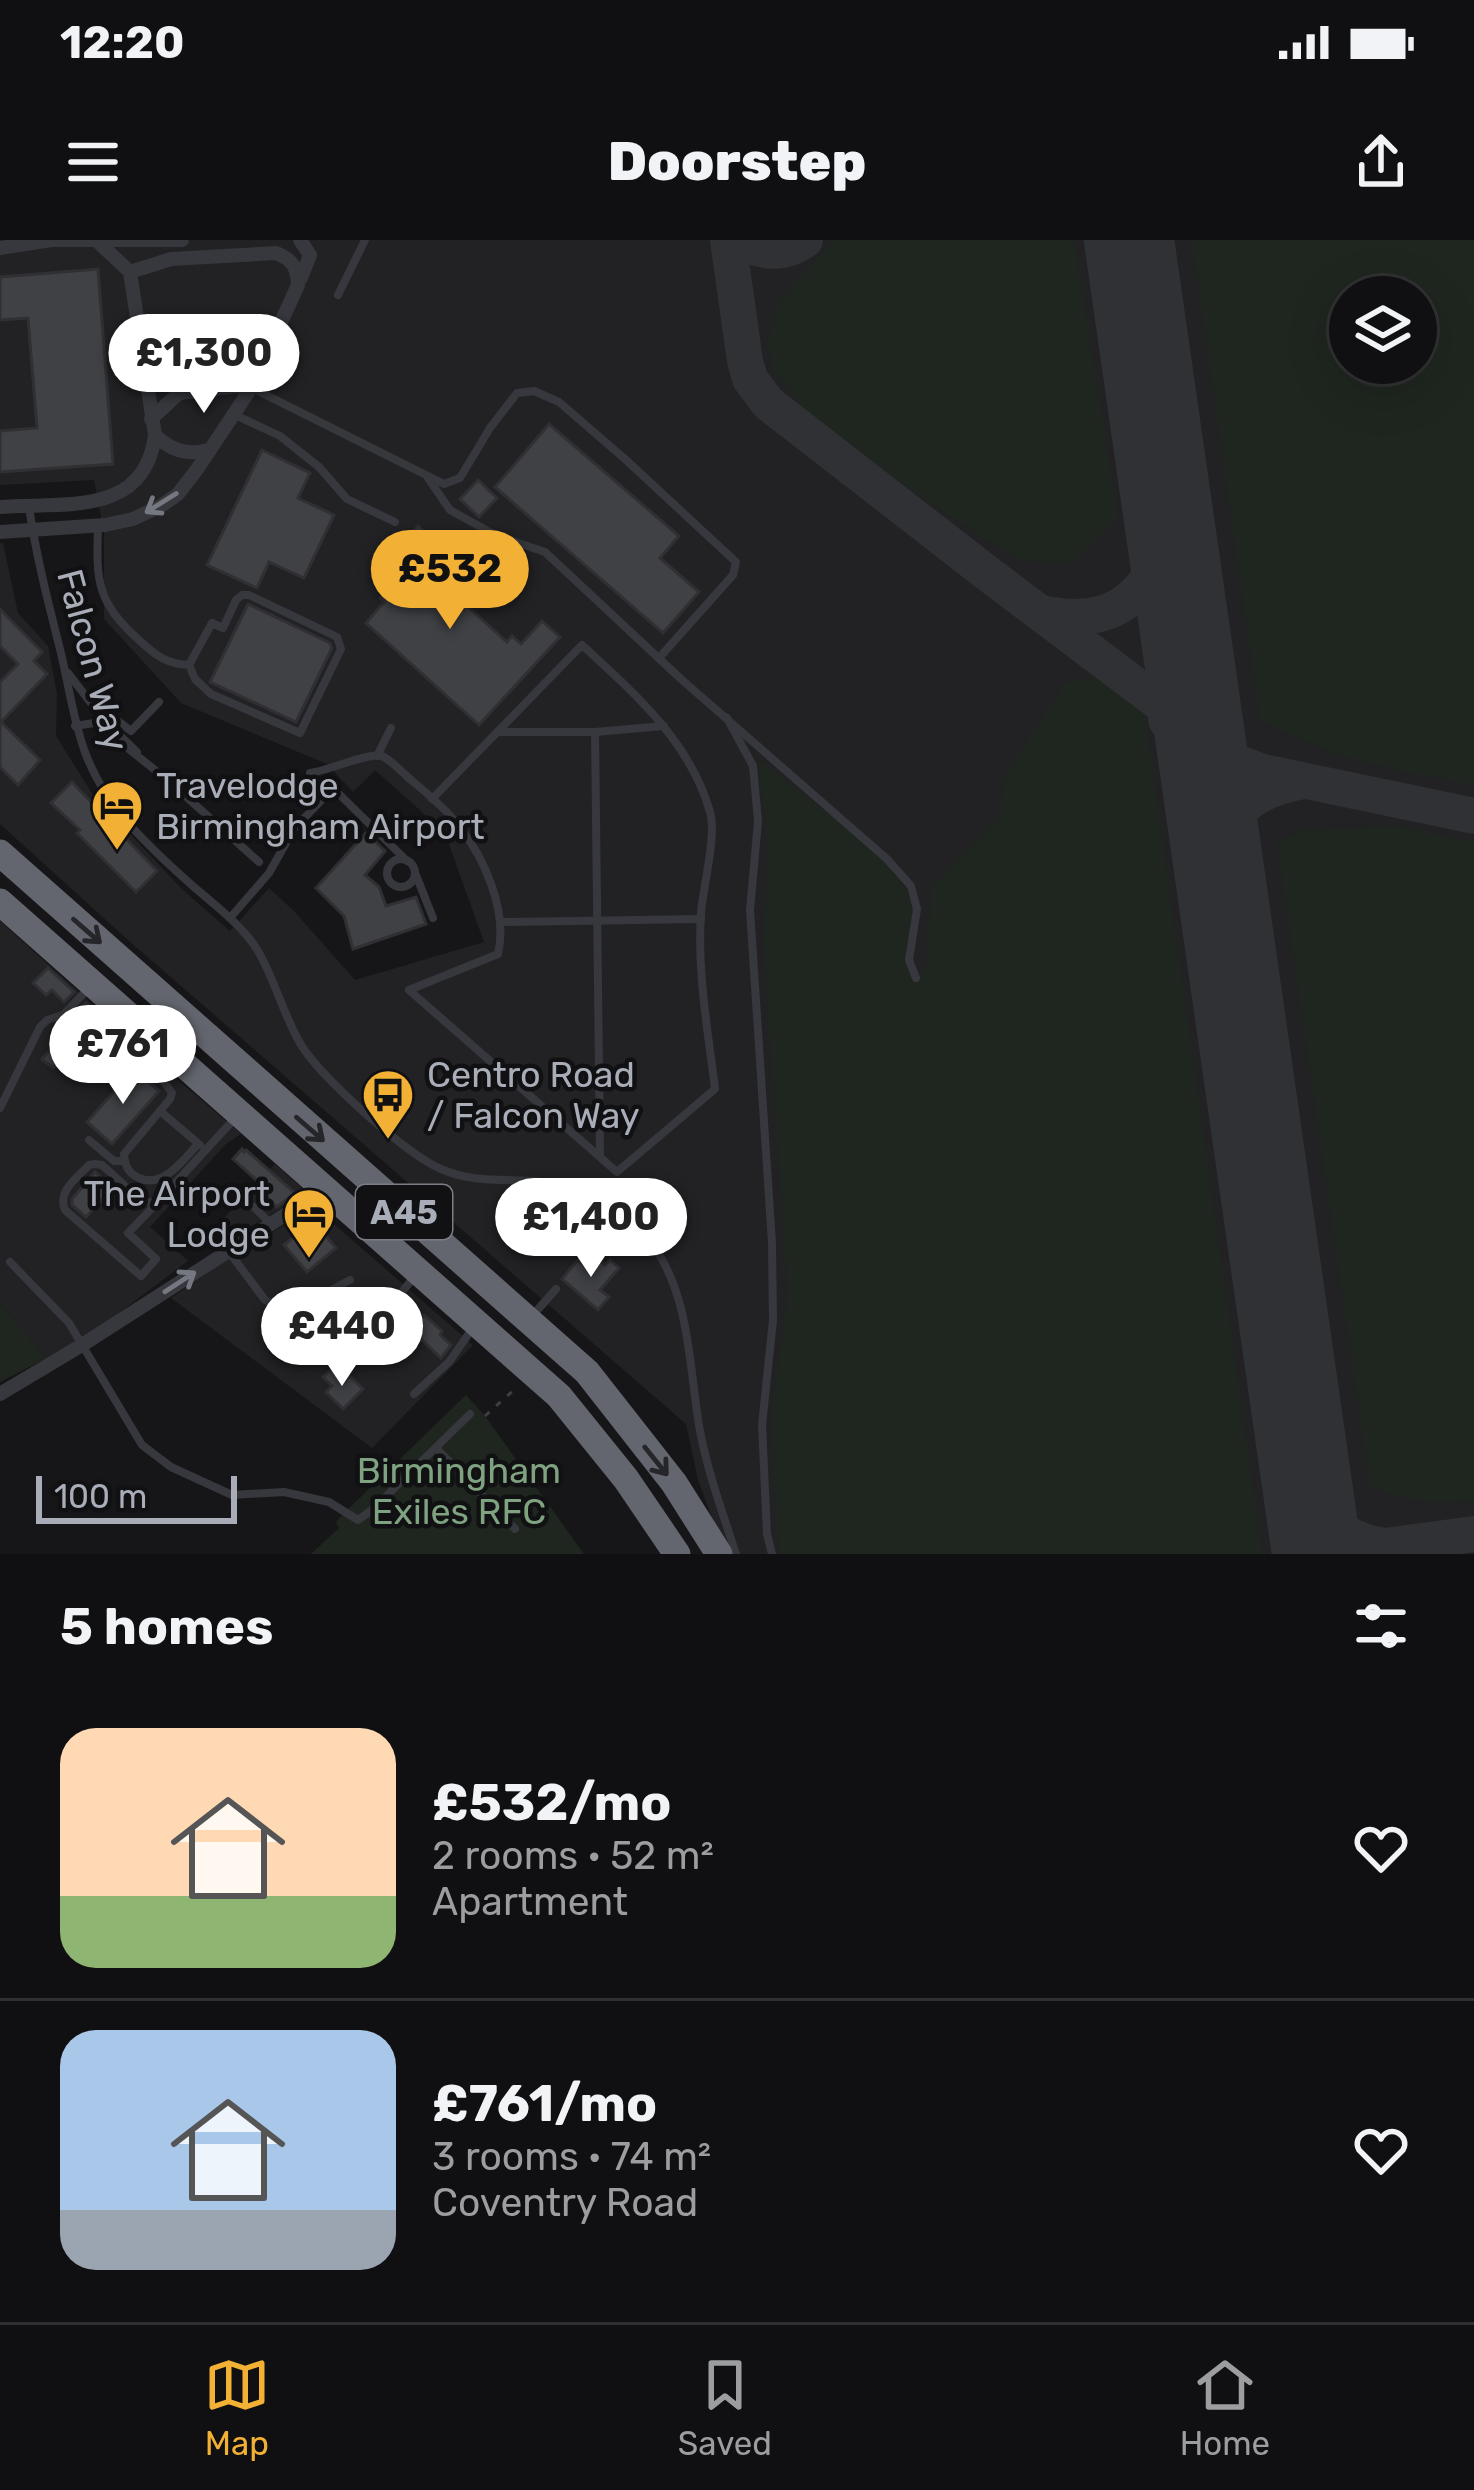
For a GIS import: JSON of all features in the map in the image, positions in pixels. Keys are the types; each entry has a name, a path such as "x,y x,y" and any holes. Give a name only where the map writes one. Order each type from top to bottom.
{"highway":[{"name":"A45","path":"0,853 586,1372 674,1484 718,1554"},
{"name":"A45","path":"0,902 559,1396 626,1479 676,1554"}],"street":[{"path":"8,245 51,240 182,240"},
{"path":"0,532 99,526 133,519 178,494 251,388 310,255 300,240"},
{"path":"0,507 101,500 133,484 149,464 153,427 130,272 98,242"},
{"path":"130,272 171,260 276,253 289,258 297,270 298,285"},
{"path":"153,427 179,393 251,388"},
{"path":"204,391 232,413"},
{"path":"153,427 178,451 208,450"},
{"path":"0,1394 309,1198 310,1173"}],"lane":[{"path":"338,295 365,240"},
{"path":"251,388 444,484 460,478 518,393 534,391 559,402 736,562 733,575 659,658"},
{"path":"232,413 280,436 319,467 347,499 395,522"},
{"path":"427,476 450,509 495,535 545,552 887,859 910,886 916,908 909,960 916,979"},
{"name":"Falcon Way","path":"28,505 75,726 94,773 123,817 256,948 313,1061 422,1159 458,1174 557,1184 587,1193 635,1224 655,1248 678,1290 701,1438 736,1554"},
{"path":"99,526 98,576 111,614 158,658 189,665"},
{"path":"242,595 337,637 341,649 300,733 211,694 194,679 189,665 212,623 223,628 242,595"},
{"path":"310,773 382,756 459,825 481,862 501,922 498,954 409,990 617,1172 715,1090 700,963 712,818 694,770 653,711 582,645 432,799"},
{"path":"64,667 83,696 146,763"},
{"path":"83,696 131,731 159,702"},
{"path":"727,718 753,766 758,821 749,910 772,1243 773,1319 762,1425 772,1554"},
{"path":"75,726 99,725 259,862"},
{"path":"500,732 664,726"},
{"path":"376,756 392,728"},
{"path":"595,731 600,1157"},
{"path":"230,918 268,873 294,829 330,791 337,792 407,861 433,918"},
{"path":"407,861 390,864 389,882 406,887 415,872"},
{"path":"501,922 701,919"},
{"path":"0,1108 40,1028 47,1020 63,1016 92,985"},
{"path":"169,1053 155,1070 172,1093 123,1161 137,1178 160,1179 198,1144"},
{"path":"160,1111 207,1151"},
{"path":"157,1203 142,1201 94,1164 64,1192 62,1204 141,1276 156,1259 128,1234 207,1151 238,1113"},
{"path":"89,1140 114,1161 123,1161"},
{"path":"254,1208 271,1224"},
{"path":"229,1251 265,1300 274,1305 298,1306 350,1280"},
{"path":"10,1262 69,1323 142,1445 171,1467 232,1496 284,1492 329,1502 358,1520 470,1414"},
{"path":"336,1362 419,1271"},
{"path":"527,1321 556,1289"},
{"path":"414,1394 449,1362 476,1323"},
{"path":"436,1448 515,1529"}],"path":[{"path":"485,1416 521,1382"}],"shaded area":[{"path":"0,240 1474,240 1474,1554 725,1554 698,1480 686,1424 0,824 3,543 18,613 48,646 57,694 56,736 93,795 183,890 230,931 269,888 355,980 484,942 447,839 375,770 353,792 327,764 181,703 104,619 104,532 94,480 0,485"},
{"path":"0,921 241,1134 226,1144 150,1227 188,1261 99,1328 47,1358 0,1304"},
{"path":"275,1164 301,1187 300,1194 230,1239 218,1224"},
{"path":"319,1211 473,1345 372,1448 171,1298 239,1251 307,1212"}],"green space":[{"path":"834,240 1074,240 1118,517 1074,562 1020,561 909,489 807,412 773,372 768,342 779,301"},
{"path":"1192,240 1474,240 1474,785 1349,758 1260,721"},
{"path":"1097,677 1135,686 1144,706 1262,1554 778,1554 771,1413 788,1294 763,941 769,844 757,758 887,859 917,909 909,960 916,978 927,966 931,887 1000,817 1006,774 1066,683"},
{"path":"1391,826 1474,841 1474,1500 1421,1501 1370,1487 1277,842 1302,830"},
{"path":"0,1304 47,1358 0,1382"},
{"name":"Birmingham Exiles RFC","path":"466,1395 584,1554 311,1554 339,1528 336,1522 344,1513"}],"building":[{"path":"98,269 113,464 0,472 0,431 37,428 28,318 0,320 0,277"},
{"path":"549,424 679,536 660,558 699,592 663,633 495,487"},
{"path":"262,450 310,473 298,498 334,515 304,578 269,562 257,588 207,565"},
{"path":"478,480 497,498 479,517 460,499"},
{"path":"418,526 452,556 434,576 507,642 512,636 521,644 542,621 560,637 479,725 366,623 392,585 377,571"},
{"path":"248,604 330,643 332,648 296,722 210,682"},
{"path":"0,609 42,652 34,661 47,674 1,722 40,760 18,785 0,767 0,682 18,664 0,646"},
{"name":"Travelodge Birmingham Airport","path":"72,782 157,871 136,892 51,803"},
{"path":"366,833 385,851 365,875 379,887 386,906 416,897 426,924 353,949 344,916 316,888"},
{"path":"48,968 74,992 64,1002 52,990 46,995 33,983"},
{"path":"86,1003 99,1015 53,1068 42,1059"},
{"path":"134,1069 159,1091 112,1144 87,1122"},
{"path":"242,1149 295,1193 277,1207 262,1185 233,1159"},
{"path":"95,1172 113,1188 86,1217 72,1205 72,1199"},
{"name":"The Airport Lodge","path":"322,1231 336,1248 307,1272 284,1245 296,1235 305,1245"},
{"path":"595,1257 619,1268 600,1290 609,1297 598,1310 562,1279 578,1260 586,1267"},
{"path":"407,1311 419,1321 424,1315 442,1331 440,1335 451,1345 441,1358 421,1339 415,1345 394,1326"},
{"path":"331,1369 344,1382 350,1376 363,1389 343,1409 326,1392 332,1386 323,1377"}],"taxiway":[{"path":"728,240 745,361 750,379 768,403 987,573 1239,763 1474,816"},
{"path":"741,240 773,251 805,240"},
{"path":"1042,613 1088,616 1122,604 1149,578 1171,538"},
{"path":"1166,720 1190,757 1210,813"},
{"path":"1218,868 1227,833 1242,809 1265,792 1299,782"},
{"path":"1308,1491 1339,1529 1372,1544 1474,1534"}],"runway":[{"path":"1129,240 1317,1554"}],"place":[{"name":"Travelodge Birmingham Airport","path":"117,852"},
{"name":"Centro Road / Falcon Way","path":"388,1141"},
{"name":"The Airport Lodge","path":"309,1260"}]}
